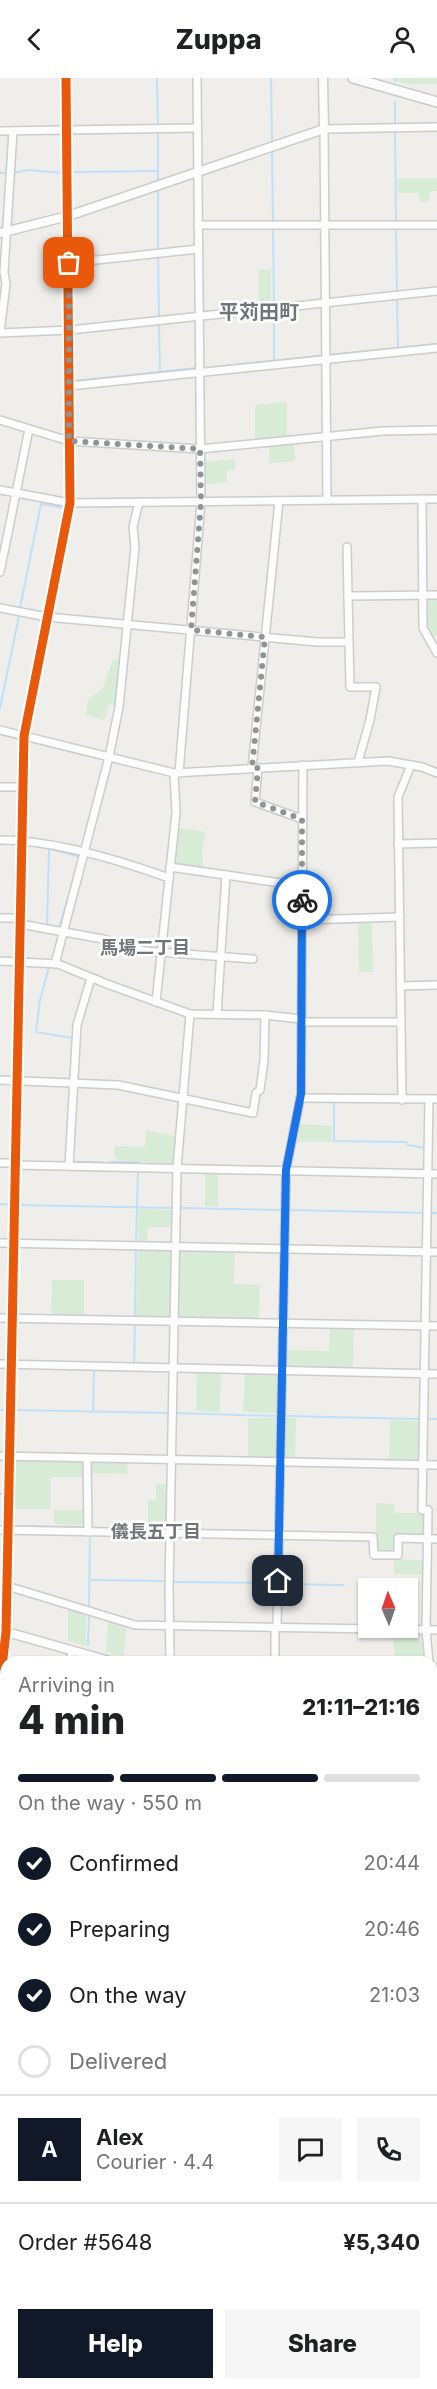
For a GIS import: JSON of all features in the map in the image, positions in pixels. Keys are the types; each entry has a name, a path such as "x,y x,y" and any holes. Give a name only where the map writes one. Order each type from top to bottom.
{"main road":[{"path":"353,78 437,102"}],"street":[{"path":"2,1656 7,1586 4,1530 10,1456 24,736 70,503 66,78"},
{"path":"156,1002 176,813 176,773 191,630 201,502 197,78"},
{"path":"323,78 327,500"},
{"path":"3,233 68,216 324,129 437,127"},
{"path":"0,131 197,128"},
{"path":"13,131 3,233 6,284 0,333 70,330 437,291"},
{"path":"198,225 437,225"},
{"path":"69,263 198,249"},
{"path":"69,386 437,348"},
{"path":"0,420 69,441 200,449 383,431 437,430"},
{"path":"0,572 29,429"},
{"path":"0,490 70,503 437,499"},
{"path":"422,499 423,628 437,653"},
{"path":"279,501 265,637 255,768 255,802 302,819"},
{"path":"55,964 109,757 118,707 135,547 133,527 139,502"},
{"path":"347,547 350,687 376,687 370,720 358,762"},
{"path":"348,596 437,595"},
{"path":"0,608 47,617 317,642 349,642"},
{"path":"0,730 176,773 388,761 437,773"},
{"path":"275,1656 286,1170 300,1098 303,765"},
{"path":"402,1100 398,797 411,765"},
{"path":"0,787 23,787"},
{"path":"0,840 23,840 125,862 169,878"},
{"path":"398,844 437,843"},
{"path":"170,867 302,886"},
{"path":"217,1014 226,875"},
{"path":"302,920 400,917"},
{"path":"0,918 103,939 145,951 161,950 253,959"},
{"path":"0,962 55,964 190,1014 265,1015 301,1021 401,1022"},
{"path":"69,1166 77,1026 91,978"},
{"path":"401,986 437,985"},
{"path":"170,1656 177,1168 190,1014"},
{"path":"0,1080 118,1085 253,1113 256,1093 260,1090 264,1060 265,1015"},
{"path":"300,1098 437,1099"},
{"path":"428,1656 426,1630 428,1510 422,1510 429,1099"},
{"path":"0,1163 437,1174"},
{"path":"0,1243 437,1252"},
{"path":"0,1318 437,1326"},
{"path":"0,1364 437,1374"},
{"path":"0,1413 10,1413"},
{"path":"0,1456 437,1465"},
{"path":"87,1458 88,1532"},
{"path":"4,1530 373,1537 374,1556 398,1555 398,1538 437,1539"},
{"path":"7,1586 135,1625 437,1630"},
{"path":"3,1631 92,1656"},
{"path":"71,1656 72,1650"}],"green space":[{"path":"396,78 437,78 437,84 406,84 396,81"},
{"path":"397,178 437,178 437,191 429,191 429,201 420,202 419,193 398,193"},
{"path":"259,269 271,269 271,304 259,305"},
{"path":"287,402 287,438 255,442 255,405"},
{"path":"294,443 295,461 269,463 269,446"},
{"path":"235,459 235,470 227,471 227,483 204,484 204,462"},
{"path":"437,599 437,635 430,636 426,630 426,601"},
{"path":"113,659 120,662 116,705 109,705 104,720 86,715 88,700 103,688"},
{"path":"177,828 206,832 202,847 203,866 201,869 174,862"},
{"path":"372,922 373,972 359,972 358,923"},
{"path":"299,1124 332,1126 332,1142 296,1142"},
{"path":"146,1130 175,1136 174,1160 171,1164 117,1160 114,1146 145,1147"},
{"path":"205,1172 218,1172 218,1206 205,1206"},
{"path":"138,1209 172,1210 172,1227 148,1227 147,1244 138,1244"},
{"path":"138,1249 172,1252 170,1314 168,1317 136,1317"},
{"path":"181,1250 235,1250 234,1284 260,1285 259,1319 180,1317 178,1314 179,1252"},
{"path":"52,1280 84,1280 84,1315 51,1315"},
{"path":"330,1327 354,1328 353,1369 289,1368 286,1365 286,1350 329,1351"},
{"path":"197,1371 221,1372 220,1412 196,1411"},
{"path":"245,1372 276,1373 278,1375 278,1413 243,1412"},
{"path":"248,1418 278,1418 275,1459 248,1458"},
{"path":"285,1418 296,1418 295,1459 284,1457"},
{"path":"390,1420 421,1421 420,1459 417,1462 389,1461"},
{"path":"16,1458 82,1460 84,1461 84,1477 51,1477 51,1509 12,1509 12,1461"},
{"path":"92,1459 128,1461 127,1474 89,1473 89,1462"},
{"path":"156,1484 167,1484 167,1526 164,1529 148,1529 148,1500 156,1500"},
{"path":"376,1503 394,1504 395,1513 423,1513 424,1532 422,1534 395,1534 393,1552 376,1551"},
{"path":"54,1510 85,1510 85,1525 54,1524"},
{"path":"394,1559 423,1560 423,1575 394,1574"},
{"path":"68,1609 86,1614 86,1646 68,1641"},
{"path":"108,1621 127,1626 123,1656 106,1652"},
{"path":"418,1633 420,1633 423,1656 395,1656 393,1638 418,1638"}],"waterway":[{"path":"157,78 158,126"},
{"path":"271,78 272,141"},
{"path":"395,102 395,123"},
{"path":"158,131 158,181"},
{"path":"395,133 396,220"},
{"path":"272,152 273,222"},
{"path":"13,173 28,170 63,173"},
{"path":"71,172 158,171"},
{"path":"0,173 8,173"},
{"path":"158,191 158,251"},
{"path":"273,227 274,304"},
{"path":"396,227 397,291"},
{"path":"158,256 159,316"},
{"path":"397,299 398,348"},
{"path":"274,312 274,360"},
{"path":"159,324 160,372"},
{"path":"73,334 74,381 196,368"},
{"path":"328,355 437,344"},
{"path":"204,368 322,356"},
{"path":"74,389 74,438"},
{"path":"74,446 75,497"},
{"path":"20,608 41,504 64,508"},
{"path":"0,708 19,616"},
{"path":"40,846 80,857"},
{"path":"47,926 49,849"},
{"path":"59,928 71,888"},
{"path":"0,915 15,915"},
{"path":"53,957 59,935"},
{"path":"49,967 40,1000 36,1032 73,1038 70,1080"},
{"path":"69,1104 70,1086"},
{"path":"334,1102 334,1141 406,1142 408,1145 425,1148"},
{"path":"74,1162 102,1162"},
{"path":"110,1162 138,1162"},
{"path":"136,1243 138,1171"},
{"path":"0,1204 10,1205"},
{"path":"19,1205 173,1208"},
{"path":"181,1208 282,1210"},
{"path":"290,1210 425,1213"},
{"path":"430,1213 437,1213"},
{"path":"135,1316 136,1249"},
{"path":"107,1363 134,1363 135,1324"},
{"path":"93,1412 94,1370"},
{"path":"0,1410 5,1410"},
{"path":"14,1410 168,1413"},
{"path":"176,1413 277,1416"},
{"path":"286,1416 420,1419"},
{"path":"426,1419 437,1419"},
{"path":"0,1494 4,1493 4,1524"},
{"path":"12,1524 14,1526 85,1527"},
{"path":"89,1606 90,1538"},
{"path":"90,1580 165,1581"},
{"path":"173,1582 274,1583"},
{"path":"282,1584 344,1585"},
{"path":"88,1645 89,1615"},
{"path":"9,1656 10,1645"}],"cycle path":[{"path":"3,1656 6,1632 24,736 70,503 66,78"}],"way so far":[{"path":"69,263 69,441 200,449 201,502 191,630 265,637 252,768 258,768 255,802 302,819 302,900"}],"district":[{"name":"平苅田町","path":"259,312"},
{"name":"馬場二丁目","path":"145,948"},
{"name":"儀長五丁目","path":"156,1532"}],"route":[{"path":"278,1581 286,1170 301,1094 302,900"}]}
